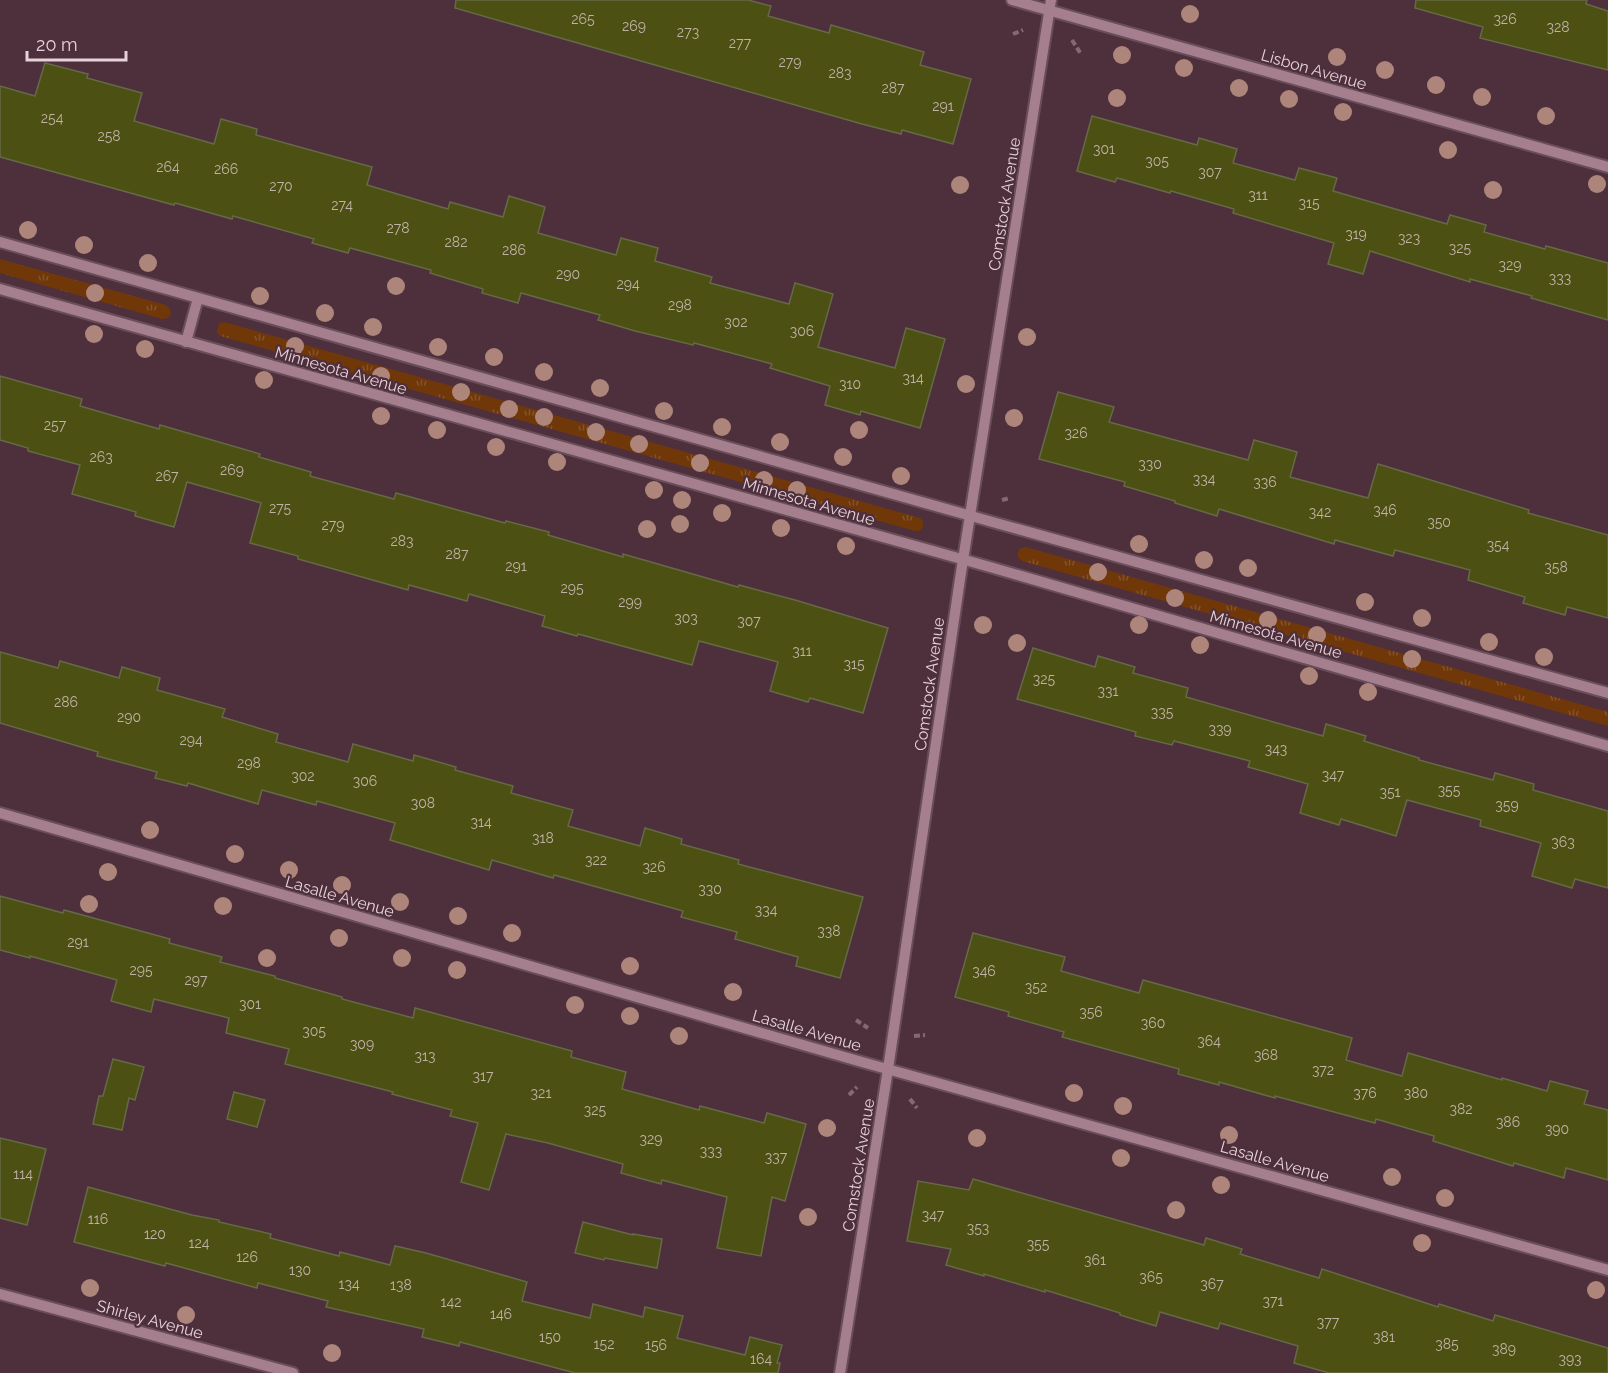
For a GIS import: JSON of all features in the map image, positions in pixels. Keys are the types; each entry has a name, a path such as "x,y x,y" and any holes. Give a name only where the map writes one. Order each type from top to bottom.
{"street":[{"name":"Lisbon Avenue","path":"1012,0 1051,5 1608,167"},
{"name":"Comstock Avenue","path":"840,1373 888,1069 963,560 1051,5"},
{"name":"Minnesota Avenue","path":"0,242 1608,693"},
{"name":"Minnesota Avenue","path":"0,290 963,560 1608,746"},
{"path":"186,342 198,298"},
{"name":"Lasalle Avenue","path":"0,813 888,1069 1608,1270"},
{"name":"Shirley Avenue","path":"0,1293 293,1373"}],"path":[{"path":"1013,34 1023,30"},
{"path":"1071,40 1081,54"},
{"path":"856,1020 868,1028"},
{"path":"913,1036 925,1035"},
{"path":"849,1095 857,1087"},
{"path":"909,1097 917,1108"}],"green space":[{"path":"0,259 166,305 171,314 168,318 162,319 0,273"},
{"path":"224,322 920,518 923,521 923,527 920,531 915,531 220,336 217,332 219,323"},
{"path":"1026,547 1608,712 1608,726 1022,561 1018,557 1018,552 1021,548"}],"building":[{"path":"456,0 748,0 771,6 768,16 829,33 831,25 924,52 920,65 971,79 953,144 902,130 901,134 862,124 455,8"},
{"path":"1416,0 1587,0 1586,4 1608,11 1608,70 1480,38 1483,27 1415,8"},
{"path":"45,63 88,74 87,78 142,93 134,121 214,144 221,119 257,129 256,135 372,167 367,185 448,209 450,202 503,217 509,196 545,207 538,233 616,255 621,238 658,248 655,261 712,277 710,283 789,304 795,283 833,294 818,347 895,368 906,328 945,339 920,428 861,411 860,415 825,405 830,386 770,368 772,364 694,343 693,345 635,331 598,320 600,315 521,293 518,303 482,293 483,289 430,273 431,270 350,248 348,253 312,243 314,239 233,216 232,219 175,203 174,205 0,157 0,86 35,96"},
{"path":"1092,116 1197,145 1199,138 1237,149 1233,163 1295,180 1299,168 1337,178 1333,191 1447,224 1450,215 1486,225 1484,232 1608,263 1608,320 1470,279 1470,282 1370,251 1363,274 1328,264 1334,243 1233,213 1234,209 1171,191 1170,193 1117,178 1115,182 1077,171"},
{"path":"0,376 82,399 80,406 159,429 160,425 260,454 259,457 311,472 310,476 394,499 396,493 505,523 506,521 549,532 548,535 623,557 623,554 738,587 739,585 795,600 888,628 863,713 810,698 808,702 770,691 778,662 699,641 692,665 542,626 545,616 469,594 467,601 409,585 408,590 250,543 261,503 187,482 174,527 135,516 136,512 72,494 80,465 28,451 28,448 0,440"},
{"path":"1058,392 1114,407 1109,422 1248,460 1254,440 1297,452 1290,477 1368,498 1378,464 1529,510 1528,513 1608,535 1608,618 1567,607 1565,615 1523,603 1525,597 1468,580 1470,570 1395,550 1393,556 1335,540 1334,544 1219,509 1217,516 1124,486 1125,482 1039,459"},
{"path":"1033,648 1095,667 1098,656 1135,667 1133,673 1188,688 1186,697 1323,736 1326,724 1366,736 1364,741 1419,758 1419,760 1493,780 1495,773 1534,784 1533,790 1608,811 1608,888 1575,879 1572,888 1532,876 1541,843 1480,826 1481,820 1407,800 1396,836 1341,819 1339,825 1300,813 1308,784 1248,767 1250,761 1174,741 1172,745 1135,736 1136,732 1017,699"},
{"path":"0,652 58,668 60,661 119,678 122,667 160,678 157,690 225,709 222,717 278,734 276,742 348,762 353,744 413,761 414,755 456,767 455,770 513,786 511,793 573,810 568,826 640,846 645,828 682,839 681,844 739,860 738,864 863,897 840,978 796,966 798,957 735,939 737,932 681,917 683,911 492,860 489,870 390,840 395,823 317,801 316,805 262,790 258,804 188,783 187,786 155,778 157,772 97,756 98,752 0,723"},
{"path":"0,896 63,913 64,910 170,939 169,943 222,957 220,962 275,976 275,978 342,997 342,999 413,1018 415,1008 572,1051 571,1057 626,1072 622,1089 699,1110 700,1106 764,1123 767,1113 806,1124 785,1201 772,1197 761,1256 717,1248 727,1197 662,1180 661,1184 621,1173 623,1164 548,1143 506,1134 489,1190 461,1182 478,1123 450,1116 452,1110 285,1064 289,1049 226,1033 229,1018 154,999 151,1012 111,1001 117,980 0,950"},
{"path":"973,933 1065,957 1061,971 1139,993 1143,980 1352,1038 1346,1060 1402,1076 1408,1053 1547,1091 1550,1081 1588,1091 1584,1104 1608,1110 1608,1180 1566,1168 1564,1178 1514,1163 1513,1166 1433,1141 1434,1136 1376,1119 1375,1123 1219,1082 1219,1085 1178,1074 1179,1069 1062,1037 1064,1032 1008,1016 1009,1012 955,997"},
{"path":"113,1059 144,1067 135,1100 129,1098 122,1130 93,1124 99,1096 103,1096"},
{"path":"234,1092 265,1100 257,1127 227,1119"},
{"path":"0,1138 46,1149 27,1225 0,1218"},
{"path":"973,1179 1204,1245 1206,1238 1242,1249 1240,1254 1319,1278 1322,1269 1438,1307 1439,1304 1493,1321 1495,1315 1608,1348 1608,1373 1329,1373 1294,1363 1298,1346 1220,1323 1218,1329 1160,1312 1156,1326 1045,1290 1045,1292 946,1265 951,1249 907,1241 918,1181 969,1190"},
{"path":"88,1187 271,1234 270,1238 339,1256 340,1252 390,1265 395,1246 426,1253 527,1282 522,1301 590,1318 593,1304 643,1317 645,1307 683,1316 677,1338 745,1355 750,1337 782,1345 777,1363 780,1363 778,1373 575,1373 460,1342 459,1346 422,1337 424,1329 326,1307 328,1301 258,1283 257,1288 166,1263 165,1266 74,1242"},
{"path":"583,1222 633,1235 662,1239 657,1268 575,1253"}]}
